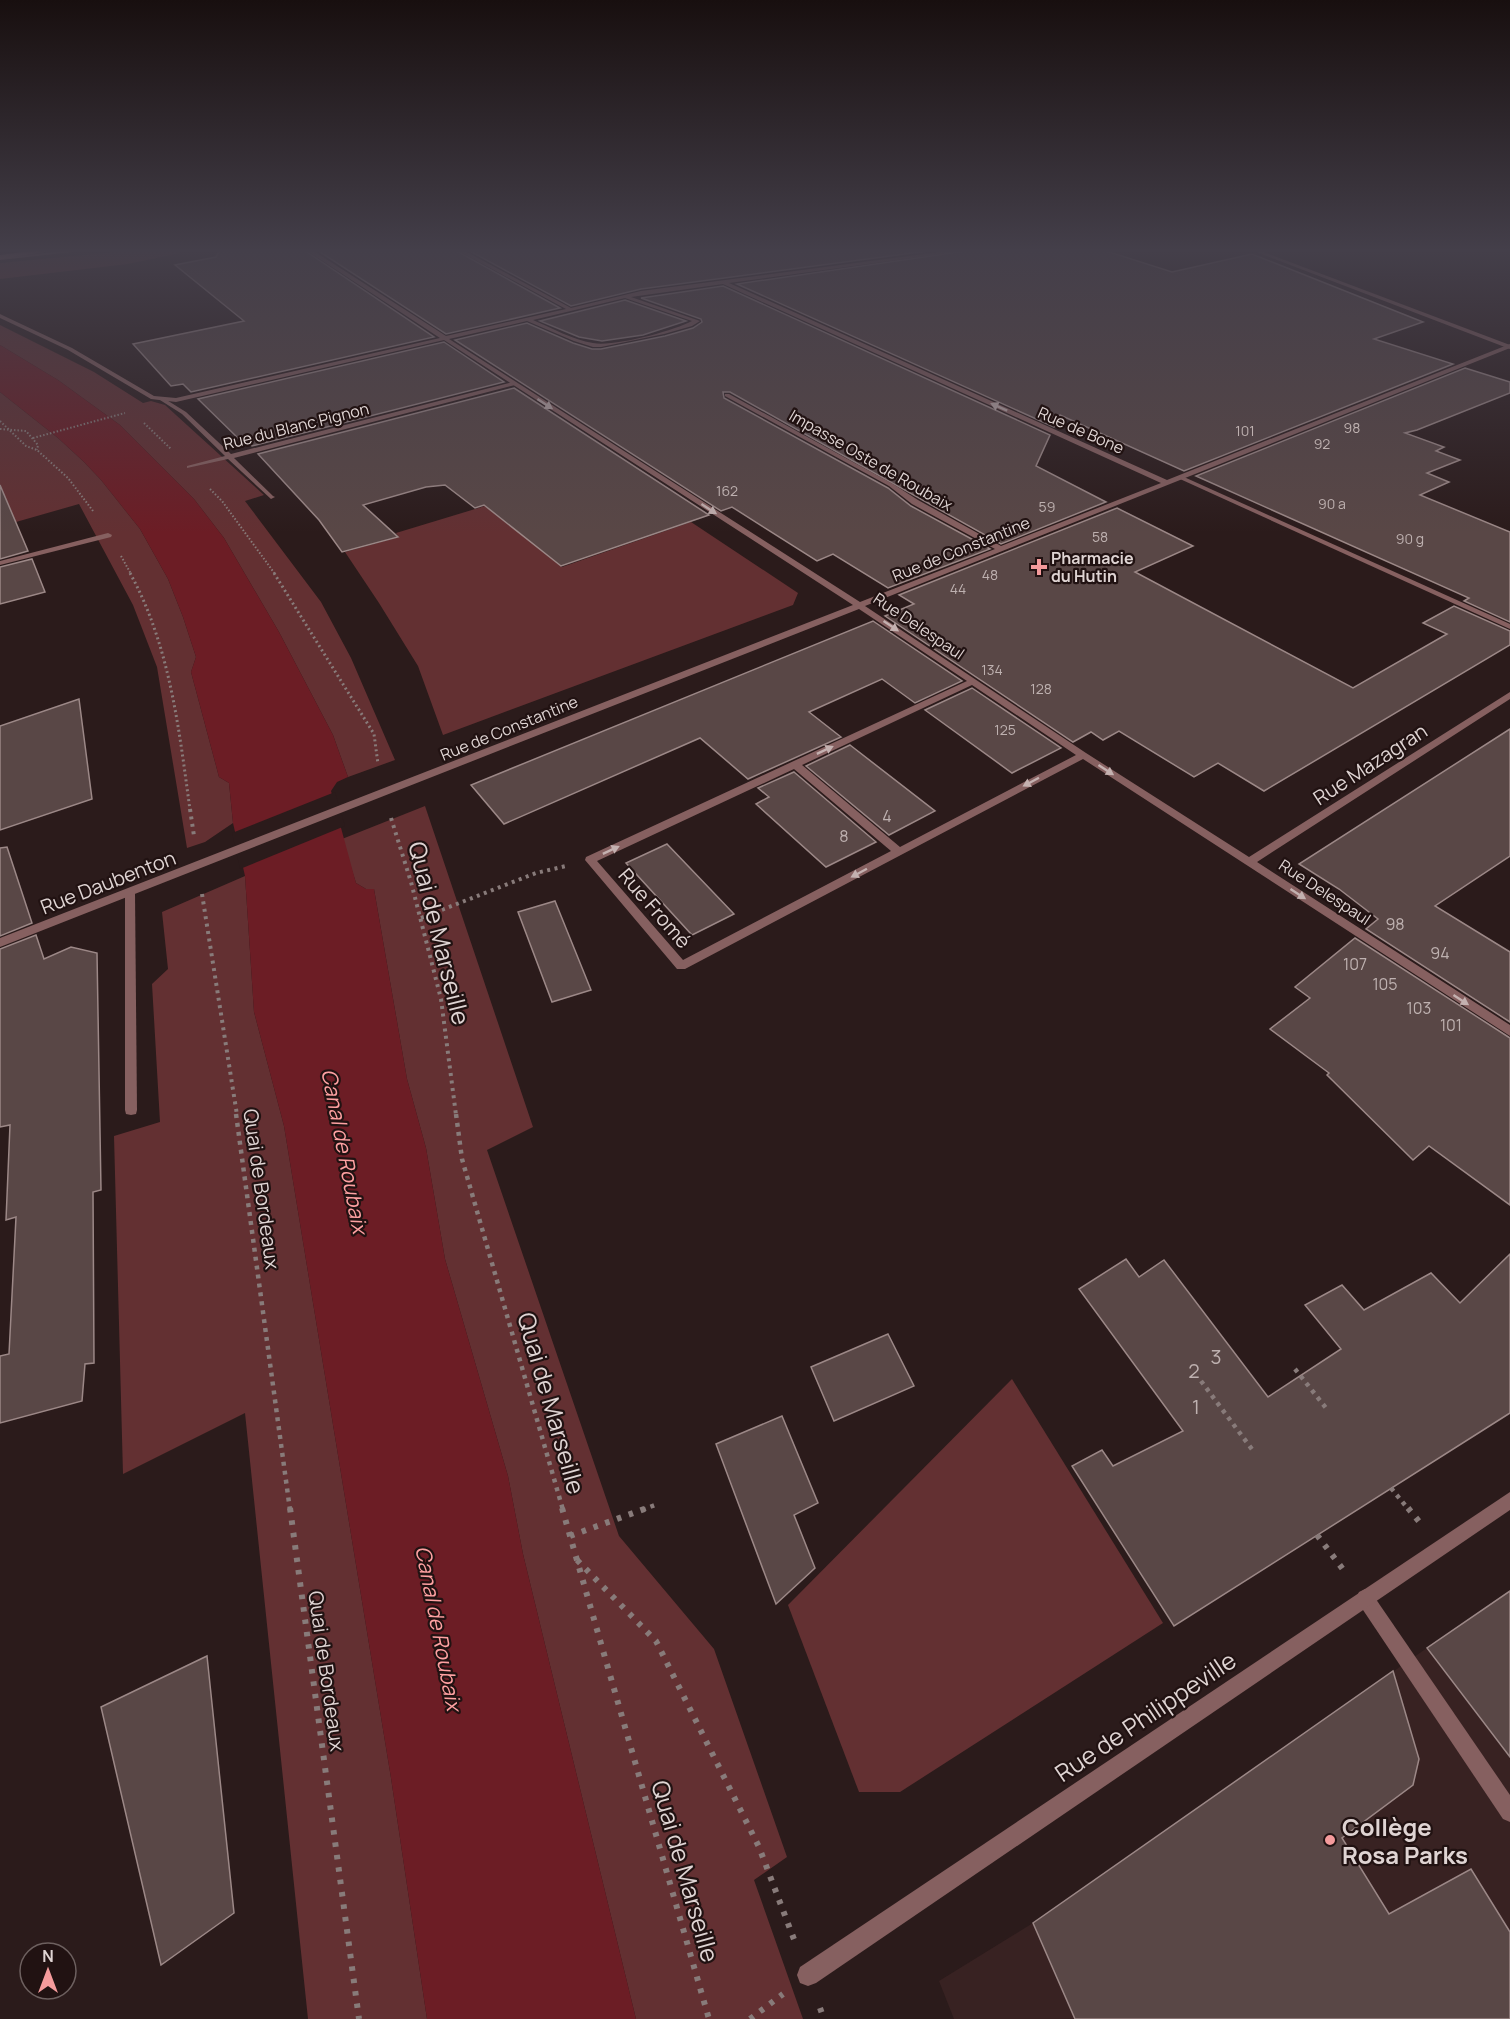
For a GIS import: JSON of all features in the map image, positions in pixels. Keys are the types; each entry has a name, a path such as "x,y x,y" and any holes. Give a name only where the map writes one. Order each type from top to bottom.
{"street":[{"path":"60,344 147,395 163,400 184,413 271,497"},
{"path":"163,400 189,398 417,344"},
{"name":"Rue Delespaul","path":"452,344 860,606 1083,755 1510,1032"},
{"path":"592,344 612,344"},
{"name":"Rue de Bone","path":"860,344 1167,483"},
{"name":"Rue de Constantine","path":"355,805 1510,347"},
{"name":"Rue du Blanc Pignon","path":"189,467 513,384"},
{"name":"Impasse Oste de Roubaix","path":"727,395 891,485 915,502 1001,549"},
{"path":"1182,478 1510,627"},
{"path":"0,563 108,535"},
{"name":"Rue Fromé","path":"972,682 590,860 681,966 1083,755"},
{"name":"Rue Mazagran","path":"1249,862 1510,695"},
{"path":"795,764 899,852"},
{"name":"Rue Daubenton","path":"0,944 355,805"},
{"path":"130,893 131,1110"},
{"name":"Rue de Philippeville","path":"808,1975 1510,1500"},
{"path":"1365,1598 1510,1812"}],"path":[{"path":"33,438 129,412"},
{"name":"Quai de Marseille","path":"141,416 143,422 222,501 281,583 374,734 383,794 421,918 441,999 462,1159 709,2019"},
{"name":"Quai de Bordeaux","path":"0,421 26,446 38,450 68,478 108,535 147,604 174,697 239,1131 359,2019"},
{"path":"0,429 26,431 38,445 38,450"},
{"path":"421,918 536,873 590,860"},
{"path":"1294,1369 1326,1408"},
{"path":"1201,1381 1254,1452"},
{"path":"1391,1488 1440,1547"},
{"path":"570,1536 655,1505"},
{"path":"1317,1534 1365,1598"},
{"path":"577,1559 656,1641 759,1847 824,2019"}],"shaded area":[{"path":"38,344 94,372 143,403 151,401 165,405 264,495 245,501 321,602 351,658 395,760 348,777 333,735 279,632 224,538 194,499 120,425 58,380 0,345"},
{"path":"0,392 58,438 101,480 140,529 168,579 196,657 191,672 219,777 229,783 233,823 205,842 187,848 157,667 133,605 79,504 16,522 0,497"},
{"path":"485,506 562,567 691,522 798,593 793,605 443,735 418,666 345,552 399,537 396,533"},
{"path":"425,806 533,1127 487,1150 619,1536 714,1649 787,1857 754,1880 803,2019 636,2019 523,1554 508,1476 445,1259 426,1148 407,1079 374,889 366,889 356,883 342,839"},
{"path":"245,876 254,1012 284,1126 391,1778 427,2019 308,2019 245,1413 123,1474 114,1136 160,1122 152,984 168,969 162,912"},
{"path":"1012,1379 1163,1623 900,1792 859,1792 788,1605"},
{"name":"Collège Rosa Parks","path":"1427,1648 1510,1758 1510,2019 954,2019 939,1981 1033,1923"}],"water":[{"name":"Canal de Roubaix","path":"0,345 58,380 120,425 194,499 224,538 279,632 333,735 348,777 337,782 331,791 356,883 366,889 374,889 407,1079 426,1148 445,1259 508,1476 523,1554 636,2019 427,2019 391,1778 284,1126 254,1012 245,876 233,823 229,783 219,777 191,672 196,657 168,579 140,529 101,480 58,438 0,392"}],"pier":[{"path":"335,792 345,826 240,869 232,833"}],"building":[{"path":"133,344 402,344 191,392 183,384 171,386"},
{"path":"434,344 447,344 504,382 252,446 248,443 244,444 198,399"},
{"path":"462,344 577,344 601,349 625,344 851,344 1050,435 1036,466 1106,502 1001,544 730,392 723,392 724,398 888,488 911,506 990,549 888,588 833,554 817,561 732,507 721,511"},
{"path":"870,344 1390,344 1453,364 1184,471 1060,415 1054,427"},
{"path":"1465,368 1510,382 1510,393 1405,433 1444,447 1436,451 1460,460 1427,473 1449,482 1420,495 1510,532 1510,622 1464,601 1469,598 1196,476"},
{"path":"514,388 709,515 561,566 484,505 475,508 445,485 426,487 363,505 398,537 342,552 319,520 258,454"},
{"path":"0,485 28,551 0,559"},
{"path":"1117,508 1193,546 1135,572 1353,688 1447,634 1423,623 1454,606 1510,631 1510,645 1264,791 1218,763 1194,777 1119,731 1103,740 1091,732 1073,742 885,616 914,604 899,595"},
{"path":"32,559 45,592 0,604 0,567"},
{"path":"873,621 962,681 915,703 882,679 809,712 841,737 748,779 700,738 504,824 471,785"},
{"path":"972,688 1061,748 1012,773 925,710"},
{"path":"79,699 92,799 0,830 0,726"},
{"path":"1510,729 1510,856 1435,906 1510,952 1510,1022 1366,929 1378,919 1339,889 1299,864"},
{"path":"850,745 935,811 889,835 806,766"},
{"path":"794,772 876,842 826,867 756,804 769,797 758,788"},
{"path":"667,844 734,914 692,935 626,863"},
{"path":"7,847 32,923 0,936 0,848"},
{"path":"555,901 591,990 552,1002 518,912"},
{"path":"36,935 44,959 71,947 97,953 101,1190 93,1192 94,1363 85,1364 82,1401 0,1423 0,1356 9,1354 16,1217 6,1220 10,1125 0,1127 0,949"},
{"path":"1355,938 1510,1038 1510,1205 1429,1146 1413,1160 1327,1075 1329,1073 1270,1029 1310,998 1295,987"},
{"path":"1510,1254 1510,1413 1174,1626 1072,1466 1102,1450 1113,1466 1183,1431 1079,1289 1126,1259 1139,1277 1164,1260 1268,1397 1341,1349 1305,1305 1342,1285 1364,1310 1431,1273 1460,1303"},
{"path":"888,1334 914,1386 834,1421 811,1367"},
{"path":"782,1416 818,1503 794,1515 815,1568 776,1604 716,1444"},
{"path":"1510,1591 1510,1757 1427,1648"},
{"path":"207,1656 234,1913 161,1965 101,1707"},
{"name":"Collège Rosa Parks","path":"1393,1671 1419,1759 1413,1785 1342,1838 1389,1914 1471,1869 1510,1932 1510,2019 1075,2019 1033,1923"}],"place":[{"name":"Pharmacie du Hutin","path":"1039,567"},
{"name":"Collège Rosa Parks","path":"1330,1840"}]}
